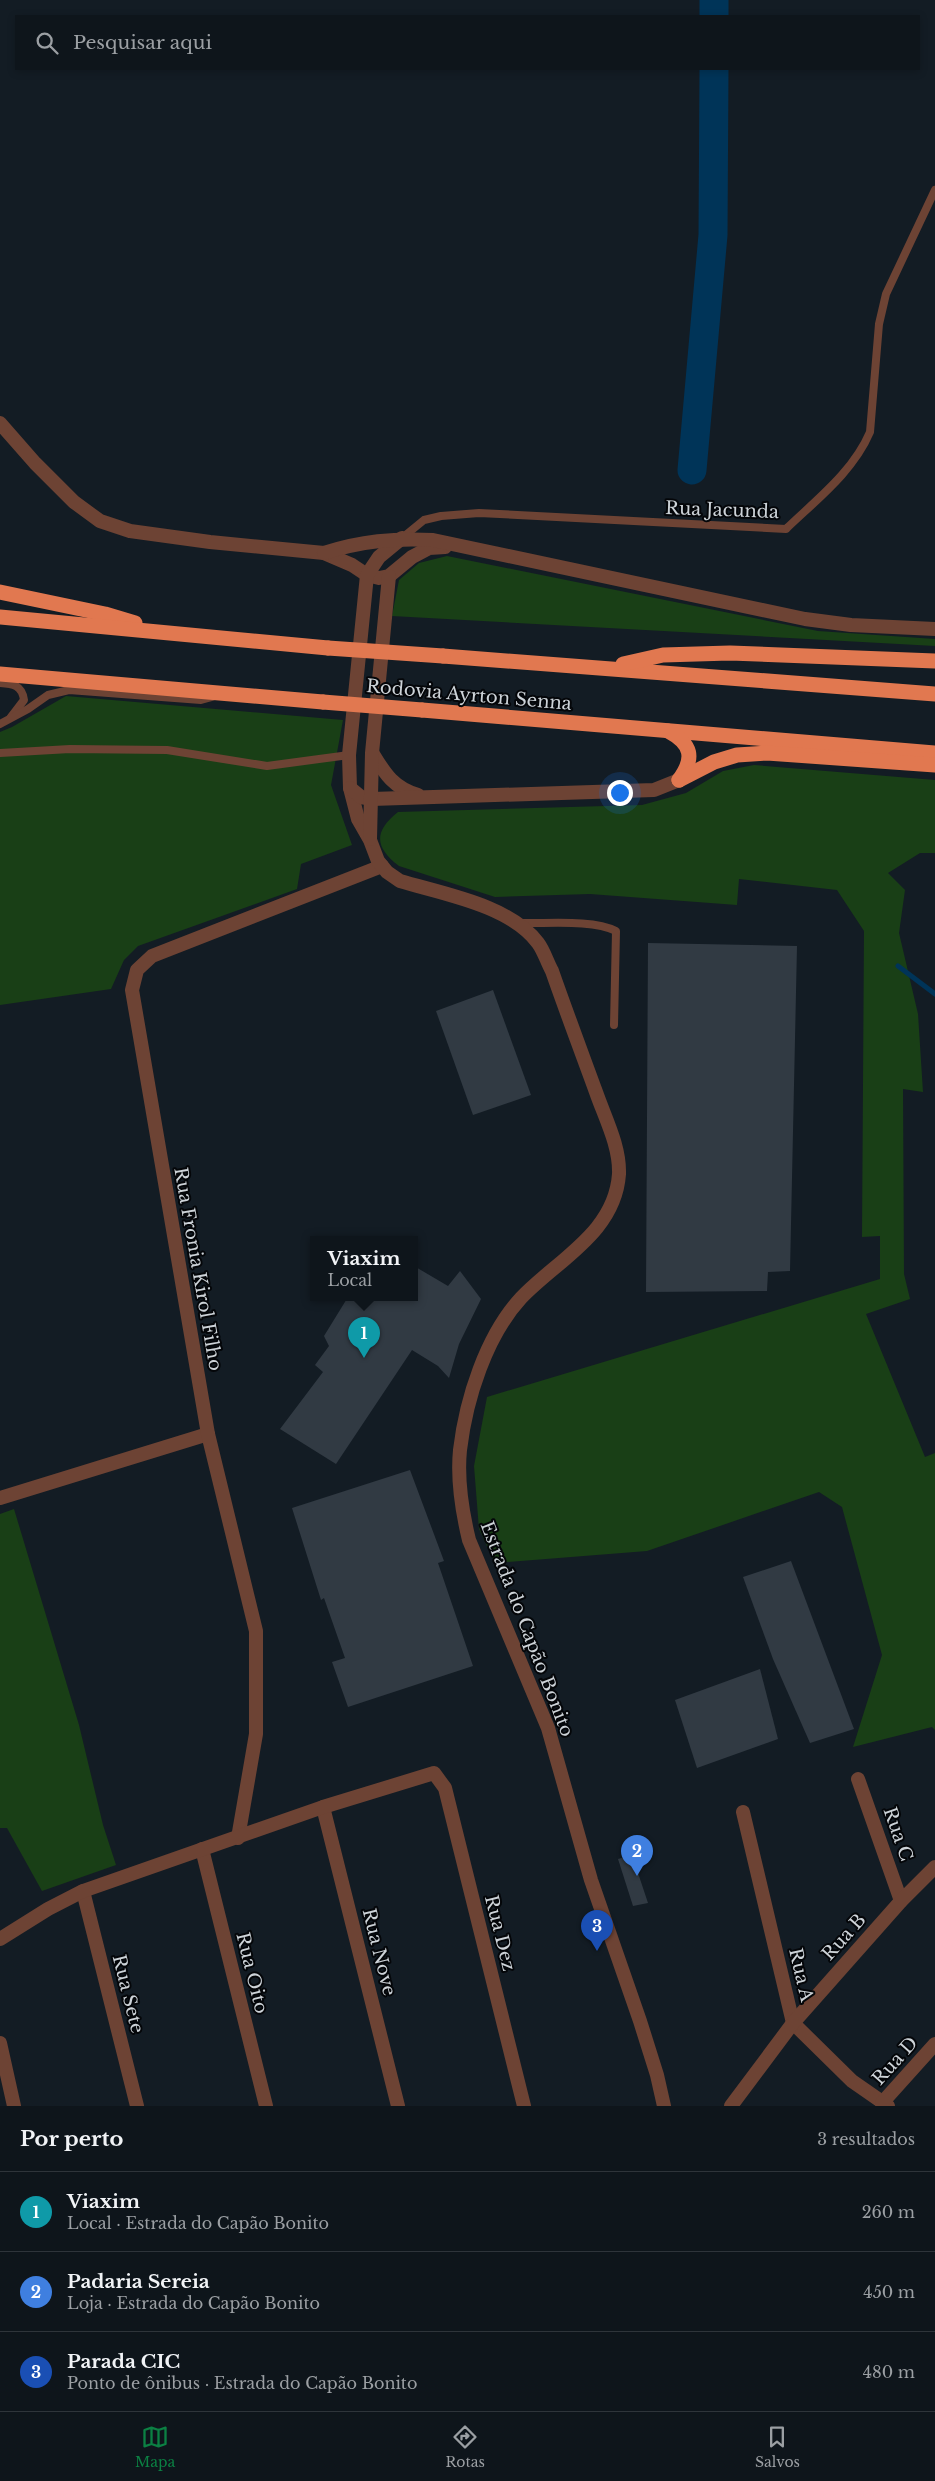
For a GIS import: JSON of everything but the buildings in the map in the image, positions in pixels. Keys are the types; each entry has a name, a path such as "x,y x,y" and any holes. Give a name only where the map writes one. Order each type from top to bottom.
{"highway":[{"path":"0,592 105,614 162,632"},
{"name":"Rodovia Ayrton Senna","path":"0,617 328,648 607,667 935,694"},
{"path":"607,667 663,655 688,653 935,661"},
{"name":"Rodovia Ayrton Senna","path":"0,674 935,753"},
{"path":"667,731 680,738 687,746 688,767 680,780"},
{"path":"680,780 714,762 737,754 767,753 935,765"}],"street":[{"path":"0,423 35,463 74,502 100,521 130,531 324,553 352,565 367,575 379,578 389,576 412,557 430,548 458,545"},
{"path":"367,575 379,558 402,538"},
{"path":"324,553 352,544 402,538 433,540 805,619 851,625 935,629"},
{"name":"Estrada do Capão Bonito","path":"367,575 349,755 350,788 358,819 382,866 400,881 495,910 517,923 538,943 552,971 619,1155 619,1176 610,1210 596,1230 522,1297 496,1332 473,1394 460,1450 460,1483 464,1519 472,1547 548,1728 591,1880 643,2030 657,2074 664,2106"},
{"name":"Estrada do Capão Bonito","path":"370,840 372,753 389,576"},
{"path":"372,753 387,778 402,790 423,797"},
{"path":"350,788 360,797 372,799 654,790 680,780"},
{"name":"Rua Fronia Kirol Filho","path":"238,1838 256,1734 256,1631 208,1434 132,990 138,970 152,956 382,866"},
{"path":"0,1498 208,1434"},
{"name":"Rua Dez","path":"323,1807 434,1773 445,1788 524,2106"},
{"name":"Rua C","path":"858,1779 901,1901"},
{"path":"0,1939 48,1909 83,1891 323,1807"},
{"name":"Rua Nove","path":"323,1807 398,2106"},
{"name":"Rua A","path":"743,1812 793,2023 852,2081 885,2104"},
{"name":"Rua Oito","path":"202,1849 266,2106"},
{"name":"Rua B","path":"731,2106 793,2023 901,1901 935,1867"},
{"name":"Rua Sete","path":"83,1891 137,2106"},
{"path":"0,2043 14,2106"},
{"name":"Rua D","path":"885,2104 935,2044"}],"lane":[{"name":"Rua Jacunda","path":"402,538 424,520 441,516 479,513 786,529 837,479 864,445 870,432 879,324 886,294 935,190"},
{"path":"0,683 15,684 23,692 24,700 11,718"},
{"path":"0,724 48,694 69,690 200,700 232,693"},
{"path":"0,753 70,749 166,750 267,766 349,755"},
{"path":"517,923 607,926 616,931 614,1025"}],"green space":[{"path":"447,556 818,631 935,639 935,646 392,616 399,580 419,563"},
{"path":"66,696 343,720 331,785 352,845 301,864 297,889 138,946 124,960 111,989 0,1005 0,732"},
{"path":"754,765 935,780 935,853 920,853 888,873 905,890 899,933 918,1014 923,1092 903,1089 904,1274 910,1299 866,1314 925,1457 935,1453 935,1730 932,1727 853,1747 882,1655 842,1507 819,1492 647,1551 495,1563 479,1529 474,1466 487,1397 880,1279 880,1236 862,1237 864,931 837,890 739,879 737,905 590,894 495,897 399,866 385,852 381,846 380,839 381,832 385,826 398,812 642,805 686,793 723,771"},
{"path":"14,1509 79,1725 103,1825 116,1865 42,1891 7,1828 0,1828 0,1514"}],"waterway":[{"path":"714,0 714,15"},
{"path":"692,470 713,235 714,70"},
{"path":"898,966 935,994"}],"place":[{"name":"Viaxim","path":"364,1358"},
{"name":"Padaria Sereia","path":"637,1876"},
{"name":"Parada CIC","path":"597,1951"}]}
